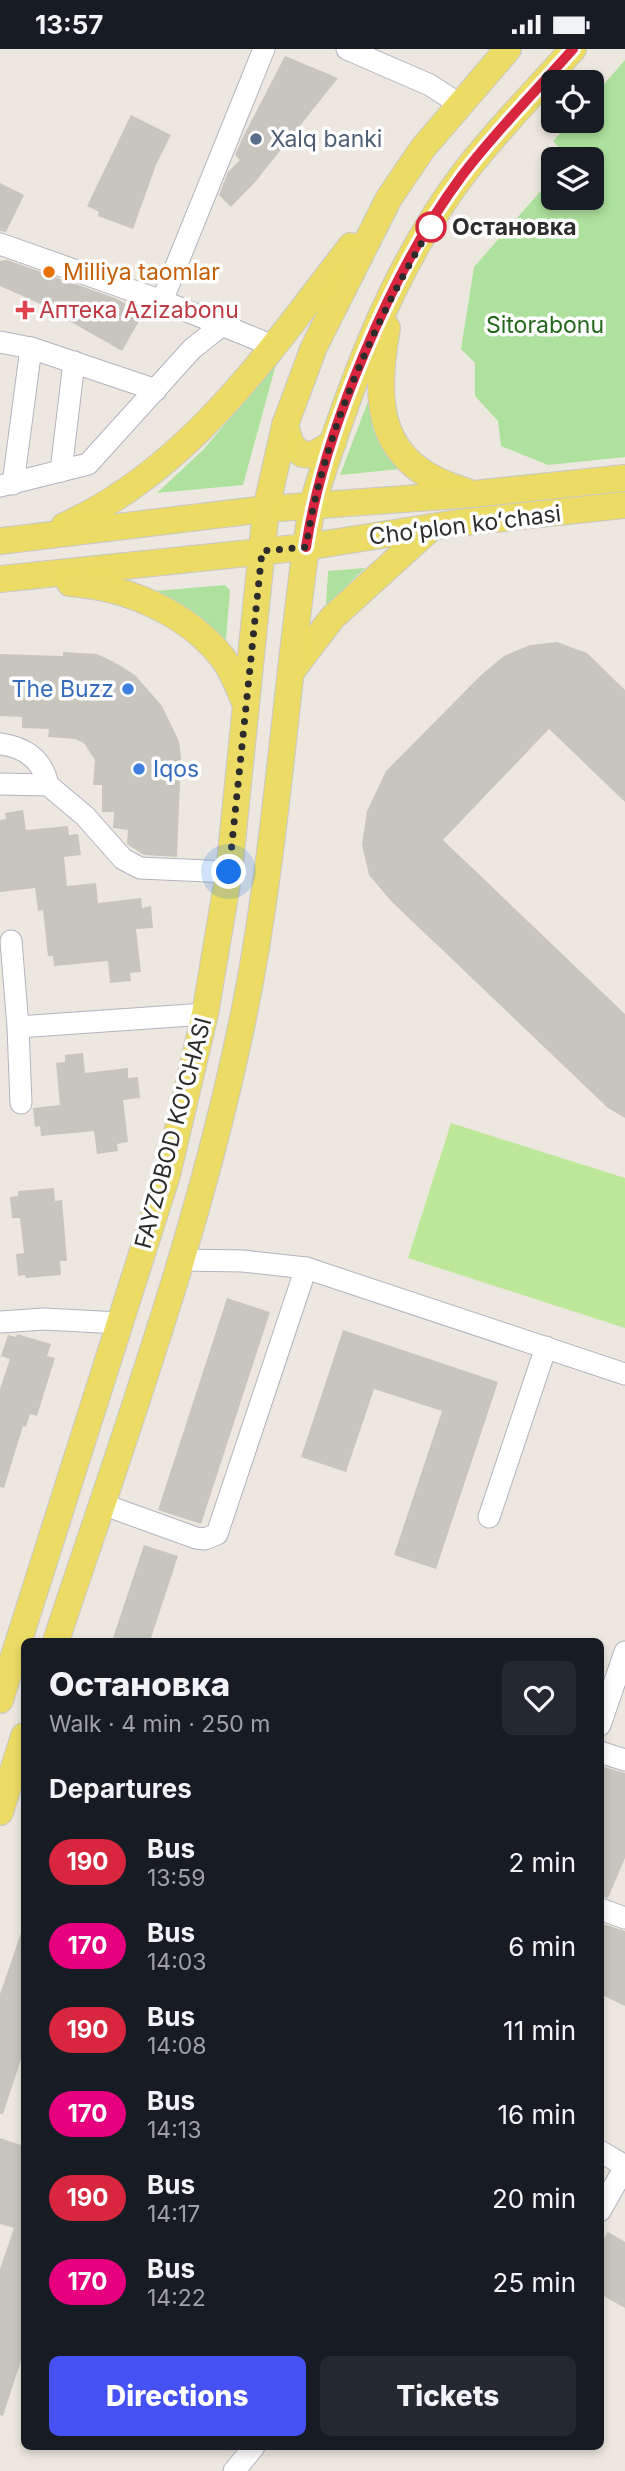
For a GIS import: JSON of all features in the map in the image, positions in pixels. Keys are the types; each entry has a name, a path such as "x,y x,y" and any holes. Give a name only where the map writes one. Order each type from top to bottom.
{"main road":[{"path":"42,536 89,515 153,474 241,386 389,198 423,148 508,49"},
{"path":"473,494 443,484 416,470 396,449 383,415 382,357 395,287 461,178 573,49"},
{"name":"FAYZOBOD KO'CHASI","path":"0,1698 167,1175 205,1014 229,872 265,509 285,425 314,347 389,198"},
{"name":"FAYZOBOD KO'CHASI","path":"57,1638 184,1260 251,976 293,670 312,505 357,374 395,287"},
{"path":"285,425 291,445 302,454 313,454 333,443"},
{"name":"Choʻplon koʻchasi","path":"0,541 265,509 473,494 625,478"},
{"path":"355,539 344,528 343,521 347,510 357,501"},
{"name":"Choʻplon koʻchasi","path":"1,579 306,547 431,528 625,505"},
{"path":"211,515 219,532 215,557"},
{"path":"293,670 332,618 431,528"},
{"path":"1,579 98,585 159,606 184,622 222,657 247,709"},
{"path":"0,1812 21,1745"}],"street":[{"path":"162,300 264,49"},
{"path":"347,49 430,85 459,104"},
{"path":"0,244 162,300 273,346"},
{"path":"31,348 6,485 88,464 192,349 222,325"},
{"path":"0,342 31,348 156,390"},
{"path":"61,471 74,362"},
{"path":"0,744 30,753 45,772 48,785 85,816 123,859 139,868 229,872"},
{"path":"0,784 48,785"},
{"path":"11,941 21,1103"},
{"path":"18,1027 205,1014"},
{"path":"184,1260 243,1261 306,1268 625,1374"},
{"path":"102,1504 196,1538 205,1539 217,1534 306,1268"},
{"path":"0,1322 44,1319 119,1323"},
{"path":"489,1517 546,1347"},
{"path":"604,1713 625,1652"},
{"path":"604,1753 625,1760"},
{"path":"604,1910 625,1918"},
{"path":"604,2154 625,2167 604,2204"},
{"path":"233,2471 251,2450"}],"green space":[{"name":"Sitorabonu","path":"625,60 625,457 548,465 501,446 498,421 475,396 475,363 461,349 474,267 541,191 541,210 604,210 604,147 558,147 553,141 560,133 604,133 604,84"},
{"path":"276,364 243,485 157,493 204,449"},
{"path":"369,399 373,430 400,469 340,475"},
{"path":"365,568 326,606 328,571"},
{"path":"225,585 230,590 226,640 202,619 156,591"},
{"path":"451,1123 625,1178 625,1328 408,1258"}],"building":[{"path":"285,56 338,78 256,181 231,207 219,195 228,172 240,160 235,155"},
{"path":"131,115 171,135 156,165 133,229 98,216 99,212 87,206"},
{"path":"0,183 24,195 6,232 0,231"},
{"path":"7,260 115,298 140,311 143,314 122,351 36,302 0,286 0,261"},
{"path":"557,642 587,653 625,690 625,802 549,729 443,840 625,1014 625,1118 608,1108 391,901 369,875 362,845 367,811 386,771 481,675 504,656 530,645"},
{"path":"63,652 97,654 114,662 135,675 162,706 179,741 181,757 177,857 144,855 127,844 128,830 113,828 114,812 102,812 102,785 93,785 95,760 84,743 75,739 48,737 49,729 22,728 22,717 0,716 0,654 63,656"},
{"path":"23,810 26,830 68,826 69,835 78,834 81,855 64,857 67,886 96,883 98,903 141,898 142,908 151,906 153,928 136,929 141,972 130,973 131,981 110,983 108,961 54,966 53,956 48,956 43,910 38,911 35,888 0,892 0,820 6,819 5,813"},
{"path":"83,1053 85,1073 128,1068 128,1078 138,1077 140,1098 123,1100 128,1142 117,1144 118,1151 97,1154 94,1131 41,1136 40,1126 35,1127 33,1108 60,1105 56,1063 65,1062 65,1055"},
{"path":"54,1188 55,1201 62,1200 67,1261 60,1261 61,1275 26,1278 25,1275 18,1276 16,1254 24,1253 20,1218 12,1218 10,1197 18,1196 18,1191"},
{"path":"227,1298 270,1312 201,1524 158,1510"},
{"path":"343,1330 498,1382 436,1569 394,1555 442,1411 374,1389 346,1472 301,1457"},
{"path":"17,1334 51,1344 47,1356 55,1358 37,1416 30,1414 26,1427 23,1426 4,1488 0,1487 0,1389 10,1359 1,1356 8,1335 16,1337"},
{"path":"144,1545 178,1556 151,1638 113,1638"},
{"path":"604,1767 625,1773 625,1858 608,1898 604,1897"},
{"path":"604,1924 625,1931 625,2006 604,1996"},
{"path":"21,1933 21,2059 3,2114 0,2114 0,1994"},
{"path":"0,2138 21,2145 21,2360 3,2416 0,2415 0,2269 14,2228 0,2224"},
{"path":"608,2232 625,2242 625,2308 604,2296 604,2238"}],"bus line":[{"name":"190","path":"306,547 312,505 327,459 357,374 395,287 461,178 573,49"}],"place":[{"name":"Xalq banki","path":"256,139"},
{"name":"Остановка","path":"431,227"},
{"name":"Milliya taomlar","path":"49,272"},
{"name":"Аптека Azizabonu","path":"25,310"},
{"name":"The Buzz","path":"128,689"},
{"name":"Iqos","path":"139,769"}],"route":[{"path":"229,872 262,551 306,547 312,505 357,374 395,287 437,217 431,227"}]}
